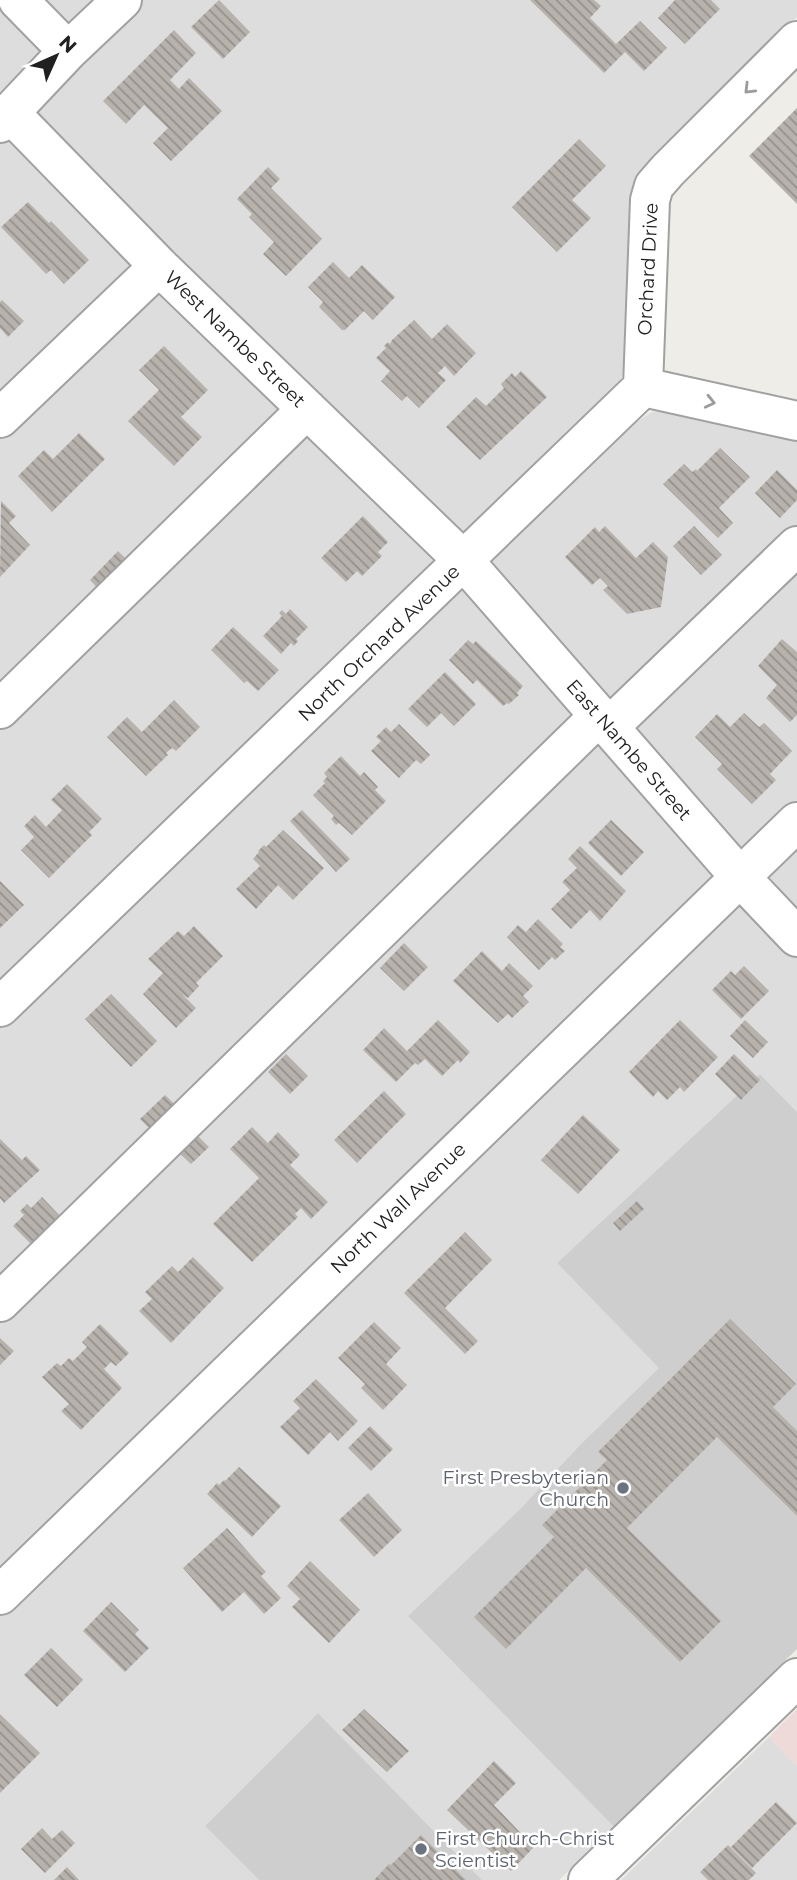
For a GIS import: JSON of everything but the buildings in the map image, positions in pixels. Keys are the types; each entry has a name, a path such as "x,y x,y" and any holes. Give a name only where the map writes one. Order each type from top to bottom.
{"street":[{"path":"18,0 68,51"},
{"path":"5,118 68,51 122,0"},
{"name":"Orchard Drive","path":"643,387 648,223 654,186 797,41"},
{"name":"West Nambe Street","path":"5,118 464,561"},
{"path":"0,418 159,266"},
{"path":"643,387 797,421"},
{"name":"North Orchard Avenue","path":"0,1007 643,387"},
{"path":"0,709 307,409"},
{"path":"0,1301 604,721 797,546"},
{"name":"East Nambe Street","path":"464,561 740,877 797,937"},
{"name":"North Wall Avenue","path":"0,1595 797,822"},
{"path":"588,1880 797,1678"}],"shaded area":[{"path":"0,0 797,0 797,17 636,179 623,373 616,390 609,396 635,423 652,412 666,411 797,440 797,1112 760,1074 557,1263 660,1368 579,1446 521,1508 408,1616 614,1827 559,1880 482,1880 318,1713 205,1826 259,1880 0,1880"},
{"path":"760,1074 797,1112 797,1649 614,1827 408,1616 521,1508 579,1446 659,1368 557,1263"},
{"path":"797,1709 797,1766 769,1737"},
{"path":"318,1713 482,1880 259,1880 205,1826"},
{"path":"769,1737 797,1766 797,1880 621,1880"}],"place":[{"name":"First Presbyterian Church","path":"623,1488"},
{"name":"First Church-Christ Scientist","path":"421,1849"}]}
